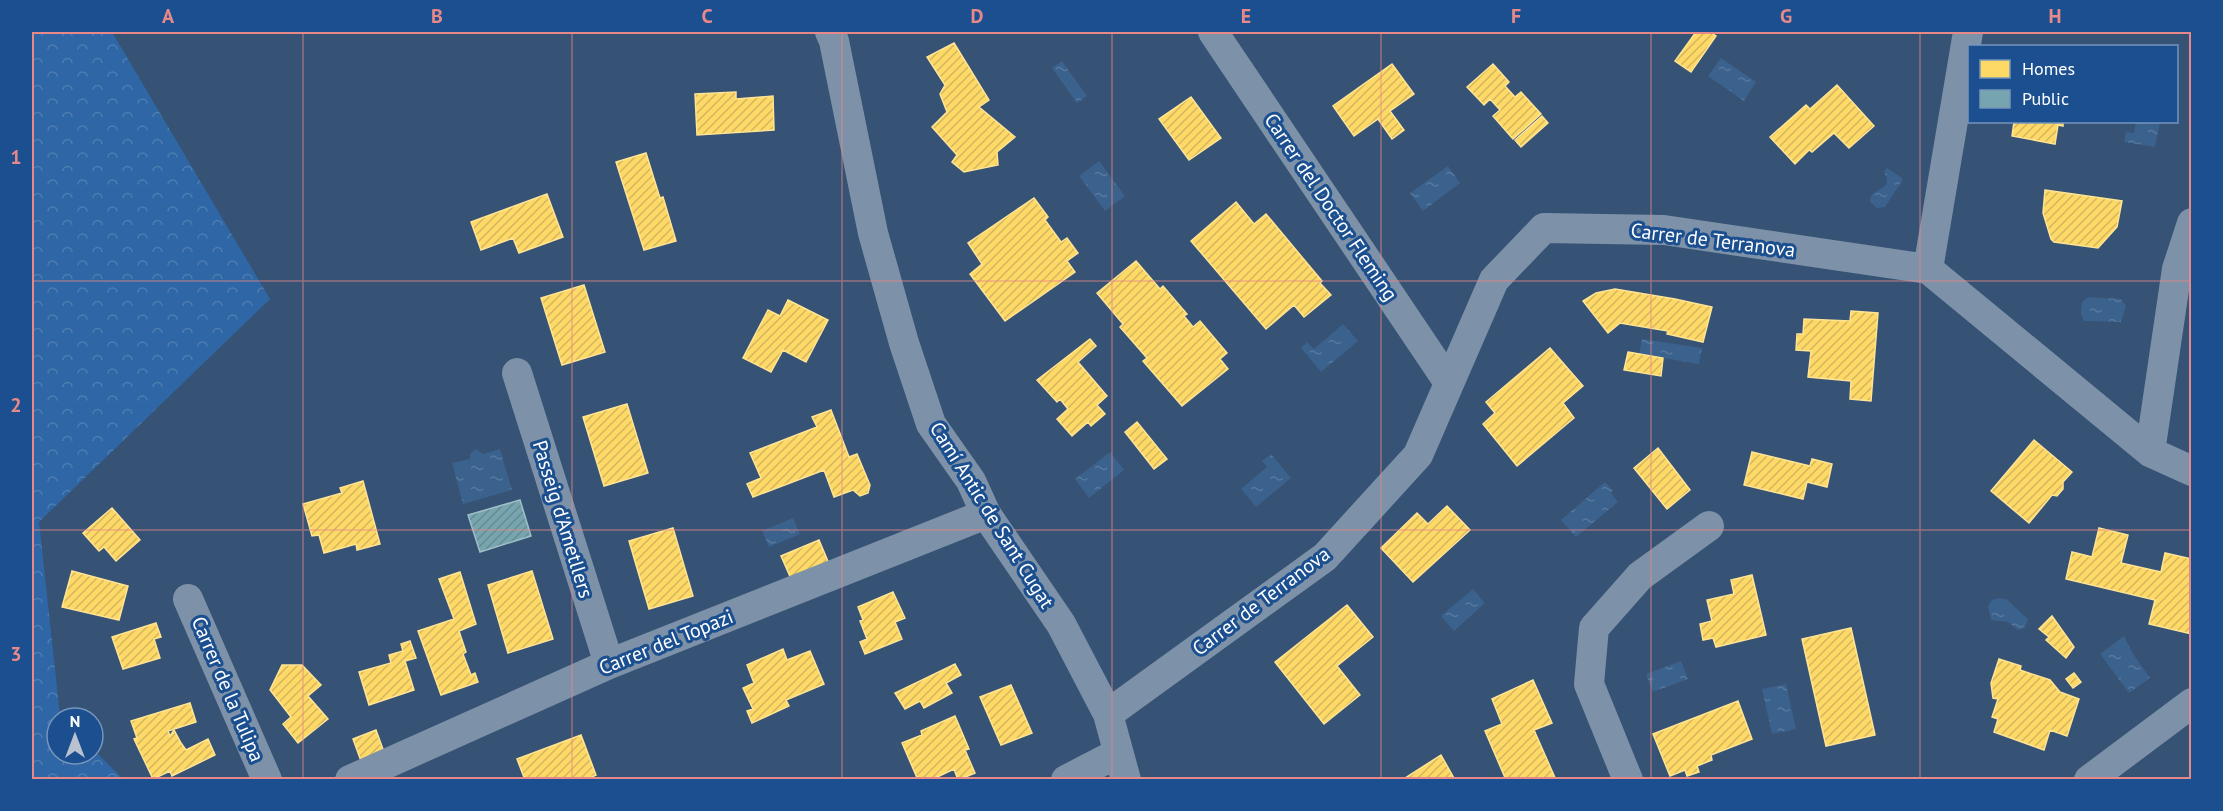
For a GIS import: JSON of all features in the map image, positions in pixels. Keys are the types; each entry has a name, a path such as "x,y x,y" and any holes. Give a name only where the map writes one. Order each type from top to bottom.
{"street":[{"name":"Camí Antic de Sant Cugat","path":"830,32 834,41 873,233 903,343 931,424 971,482 986,514 1061,624 1108,714 1122,766"},
{"name":"Carrer del Doctor Fleming","path":"1213,32 1449,384"},
{"path":"1968,32 1928,269 2150,452 2192,471"},
{"path":"2150,452 2177,269 2192,223"},
{"name":"Carrer de Terranova","path":"1108,714 1325,557 1418,455 1494,280 1544,228 1664,230 1928,269"},
{"name":"Passeig d'Ametllers","path":"517,373 609,664"},
{"name":"Carrer del Topazi","path":"350,780 609,664 986,514"},
{"path":"1628,780 1589,684 1594,628 1640,576 1709,526"},
{"name":"Carrer de la Tulipa","path":"188,599 267,780"},
{"path":"2089,780 2192,703"},
{"path":"1066,780 1122,766"}],"green space":[{"path":"32,32 112,32 270,299 39,522 59,706 45,706 45,766 105,766 105,761 123,779 32,779"}],"water":[{"path":"1721,58 1756,82 1744,101 1708,76"},
{"path":"1062,61 1087,96 1077,103 1052,68"},
{"path":"2136,123 2160,123 2155,147 2124,142 2126,132 2134,133"},
{"path":"1099,161 1125,196 1105,211 1079,176"},
{"path":"1448,166 1460,183 1423,211 1410,193"},
{"path":"1887,168 1902,178 1902,181 1885,207 1877,208 1870,202 1870,198 1886,185 1887,178 1884,172"},
{"path":"2088,297 2121,299 2126,306 2121,322 2084,321 2081,314 2082,302"},
{"path":"1343,324 1358,341 1321,372 1301,348 1307,342 1314,349"},
{"path":"1642,339 1702,348 1699,364 1639,354"},
{"path":"476,449 483,454 500,449 512,490 463,504 452,463 470,459 470,454"},
{"path":"1110,452 1124,470 1089,498 1075,479"},
{"path":"1271,454 1291,478 1256,507 1241,489 1267,467 1262,461"},
{"path":"1605,482 1613,491 1611,493 1618,502 1576,537 1561,520"},
{"path":"793,518 800,534 769,547 762,531"},
{"path":"1473,589 1485,603 1454,631 1441,616"},
{"path":"2006,599 2028,619 2025,628 2018,630 2008,622 1991,620 1988,606 1992,600"},
{"path":"2124,636 2133,654 2150,678 2129,693 2100,654"},
{"path":"1681,661 1688,679 1653,692 1646,674"},
{"path":"1786,684 1796,729 1772,734 1762,689"}],"building: Homes":[{"path":"1696,32 1710,32 1716,36 1691,72 1675,61"},
{"path":"954,43 989,100 979,107 1015,137 997,152 998,165 964,172 952,162 957,155 932,127 947,112 940,94 945,85 927,57"},
{"path":"1392,64 1414,94 1390,111 1404,130 1392,139 1378,119 1354,136 1333,106"},
{"path":"1493,64 1509,82 1505,86 1515,97 1521,92 1541,114 1513,139 1493,116 1500,110 1490,99 1484,105 1467,87"},
{"path":"1837,85 1874,126 1849,148 1834,133 1812,152 1809,150 1795,164 1770,137 1806,105 1810,109"},
{"path":"736,92 736,99 773,96 774,130 697,135 695,94"},
{"path":"1191,97 1221,138 1189,160 1159,119"},
{"path":"1542,116 1548,123 1521,147 1515,140"},
{"path":"2014,123 2063,123 2063,126 2058,125 2055,144 2012,136"},
{"path":"646,153 660,198 663,197 676,241 644,250 616,162"},
{"path":"2045,190 2122,201 2117,227 2098,248 2054,242 2043,213"},
{"path":"547,194 563,237 519,253 513,238 481,250 471,222"},
{"path":"1034,198 1048,217 1045,220 1061,242 1067,238 1078,253 1067,261 1075,272 1005,321 970,274 982,264 968,243"},
{"path":"1236,202 1254,224 1266,214 1331,295 1304,317 1294,305 1266,329 1191,241"},
{"path":"1136,261 1160,289 1163,286 1187,314 1184,316 1193,327 1200,321 1227,353 1220,359 1228,369 1182,406 1143,361 1147,358 1120,327 1123,324 1097,293"},
{"path":"584,285 605,352 562,365 541,298"},
{"path":"1615,289 1712,307 1703,342 1667,334 1668,331 1620,323 1608,333 1583,301 1596,293"},
{"path":"788,300 828,320 806,362 783,350 771,372 743,358 768,310 780,316"},
{"path":"1851,311 1878,313 1871,401 1850,399 1851,381 1808,377 1811,351 1796,350 1797,334 1803,334 1804,319 1850,321"},
{"path":"1090,339 1096,346 1078,362 1107,396 1097,405 1105,414 1091,426 1088,422 1072,436 1057,419 1068,409 1060,399 1057,402 1037,380"},
{"path":"1550,348 1583,386 1563,403 1574,418 1517,466 1483,424 1495,413 1486,402"},
{"path":"1628,352 1663,358 1661,376 1624,370"},
{"path":"627,404 648,473 604,486 583,417"},
{"path":"831,410 849,457 857,454 870,485 868,493 860,496 853,490 834,497 824,470 753,497 747,484 761,478 750,453 817,427 812,417"},
{"path":"1137,422 1167,459 1154,469 1125,432"},
{"path":"2034,440 2072,472 2063,482 2063,489 2057,496 2052,495 2029,523 1991,491"},
{"path":"1658,448 1690,490 1667,509 1634,468"},
{"path":"1752,452 1810,466 1812,459 1832,464 1827,487 1807,482 1803,499 1744,485"},
{"path":"363,481 380,544 357,550 356,544 324,553 319,535 312,536 303,504 342,493 340,488"},
{"path":"1447,506 1470,530 1413,582 1381,548 1417,513 1428,524"},
{"path":"112,508 140,540 116,561 104,547 99,551 83,533"},
{"path":"673,528 693,596 649,609 629,541"},
{"path":"2099,528 2128,535 2121,563 2161,572 2165,553 2192,559 2192,634 2149,624 2155,600 2066,579 2072,552 2092,557"},
{"path":"819,540 830,566 792,581 781,556"},
{"path":"72,571 128,586 119,620 62,607"},
{"path":"532,571 553,639 508,653 488,585"},
{"path":"460,572 476,624 459,631 466,652 463,654 471,675 475,673 478,682 441,695 418,631 454,619 439,579"},
{"path":"1752,575 1766,635 1716,647 1713,638 1703,640 1700,624 1712,621 1707,600 1734,594 1731,580"},
{"path":"893,592 905,618 895,622 902,639 865,654 860,642 867,639 860,621 863,620 858,607"},
{"path":"1347,605 1373,637 1337,666 1360,695 1324,724 1275,662"},
{"path":"2052,616 2074,647 2066,658 2046,640 2049,637 2039,629"},
{"path":"156,623 161,637 154,639 160,658 123,669 112,637"},
{"path":"1851,628 1875,735 1826,746 1802,639"},
{"path":"410,641 416,658 405,661 414,690 369,705 359,672 391,663 389,655 403,651 401,644"},
{"path":"783,649 787,660 810,651 824,684 786,700 789,706 752,723 747,711 753,709 743,688 754,683 747,665"},
{"path":"1999,659 2021,666 2020,670 2050,680 2060,692 2079,699 2067,736 2050,730 2044,750 1994,732 1998,719 1992,717 1998,699 1993,698 1991,683"},
{"path":"955,664 961,675 946,683 952,693 924,708 920,701 905,709 895,693"},
{"path":"282,665 302,665 321,685 308,696 328,719 298,743 283,724 291,717 270,690"},
{"path":"2074,673 2081,682 2073,688 2066,679"},
{"path":"1533,680 1552,723 1534,730 1556,780 1506,780 1485,731 1502,724 1492,699"},
{"path":"1011,685 1032,733 1001,745 980,697"},
{"path":"1738,701 1752,739 1711,755 1712,760 1697,766 1699,772 1687,776 1685,770 1670,776 1653,734"},
{"path":"190,703 196,722 168,731 170,736 174,730 186,750 208,739 215,755 172,776 170,771 153,779 134,739 137,738 131,721"},
{"path":"955,716 969,749 965,750 975,773 958,780 954,769 931,780 918,780 902,743 922,735 921,731"},
{"path":"376,730 384,752 361,761 353,739"},
{"path":"581,735 596,775 585,780 525,780 517,759"},
{"path":"1441,755 1455,780 1402,780"}],"building: Public":[{"path":"520,500 531,536 480,552 468,515"}]}
